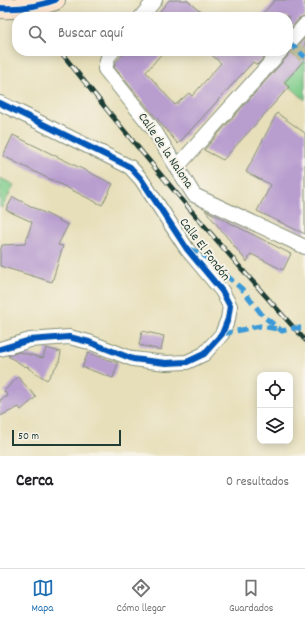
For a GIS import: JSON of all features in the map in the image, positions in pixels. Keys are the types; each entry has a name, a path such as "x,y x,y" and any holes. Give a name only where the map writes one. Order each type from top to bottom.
{"main road":[{"path":"0,8 12,9 42,5 55,0"}],"street":[{"path":"145,12 155,0"},
{"path":"293,40 305,25"},
{"name":"Calle de la Nalona","path":"109,56 105,68 154,130 194,194 305,247"},
{"path":"177,167 279,56"},
{"name":"Calle El Fondón","path":"0,103 130,167 141,179 187,249 222,291 230,306 228,319 222,334 204,354 187,362 166,363 133,359 89,342 69,337 30,340 0,349"}],"green space":[{"path":"305,59 305,100 285,82"},
{"path":"0,178 14,185 2,208 0,207"}],"building":[{"path":"169,0 187,0 202,12 159,12"},
{"path":"275,0 305,0 305,17 299,19 293,26 293,12 264,12"},
{"path":"305,38 305,59 284,83 289,87 223,160 204,150 287,56 293,56 294,50"},
{"path":"121,56 160,56 146,72 175,105 189,93 192,96 221,63 213,56 265,56 257,65 253,62 178,144 114,67 115,63"},
{"path":"277,113 305,133 305,234 257,211 271,185 246,172"},
{"path":"13,135 113,184 102,205 3,156"},
{"path":"13,197 68,225 58,245 63,246 52,282 0,266 0,252 2,245 25,244 32,222 6,210"},
{"path":"205,210 291,254 283,270 251,254 247,262"},
{"path":"142,331 164,336 161,350 139,345"},
{"path":"46,348 61,352 59,362 47,380 28,368 29,367 24,366 8,356 19,352 43,358"},
{"path":"88,353 118,363 113,378 82,367"},
{"path":"18,377 36,397 21,410 19,407 0,416 0,400 8,396 4,391"}],"tunnel":[{"path":"294,47 305,57"}],"railway":[{"path":"64,56 119,125 180,197 305,340"}],"marked path":[{"path":"293,46 305,57"},
{"path":"189,249 202,254 243,290 263,316 282,331 294,328 305,328"},
{"path":"222,334 260,326 277,329"}],"cycle path":[{"path":"0,8 28,7 55,0"},
{"path":"0,103 130,167 141,179 187,249 222,291 230,306 228,319 222,334 204,354 187,362 166,363 133,359 89,342 69,337 30,340 0,349"}]}
